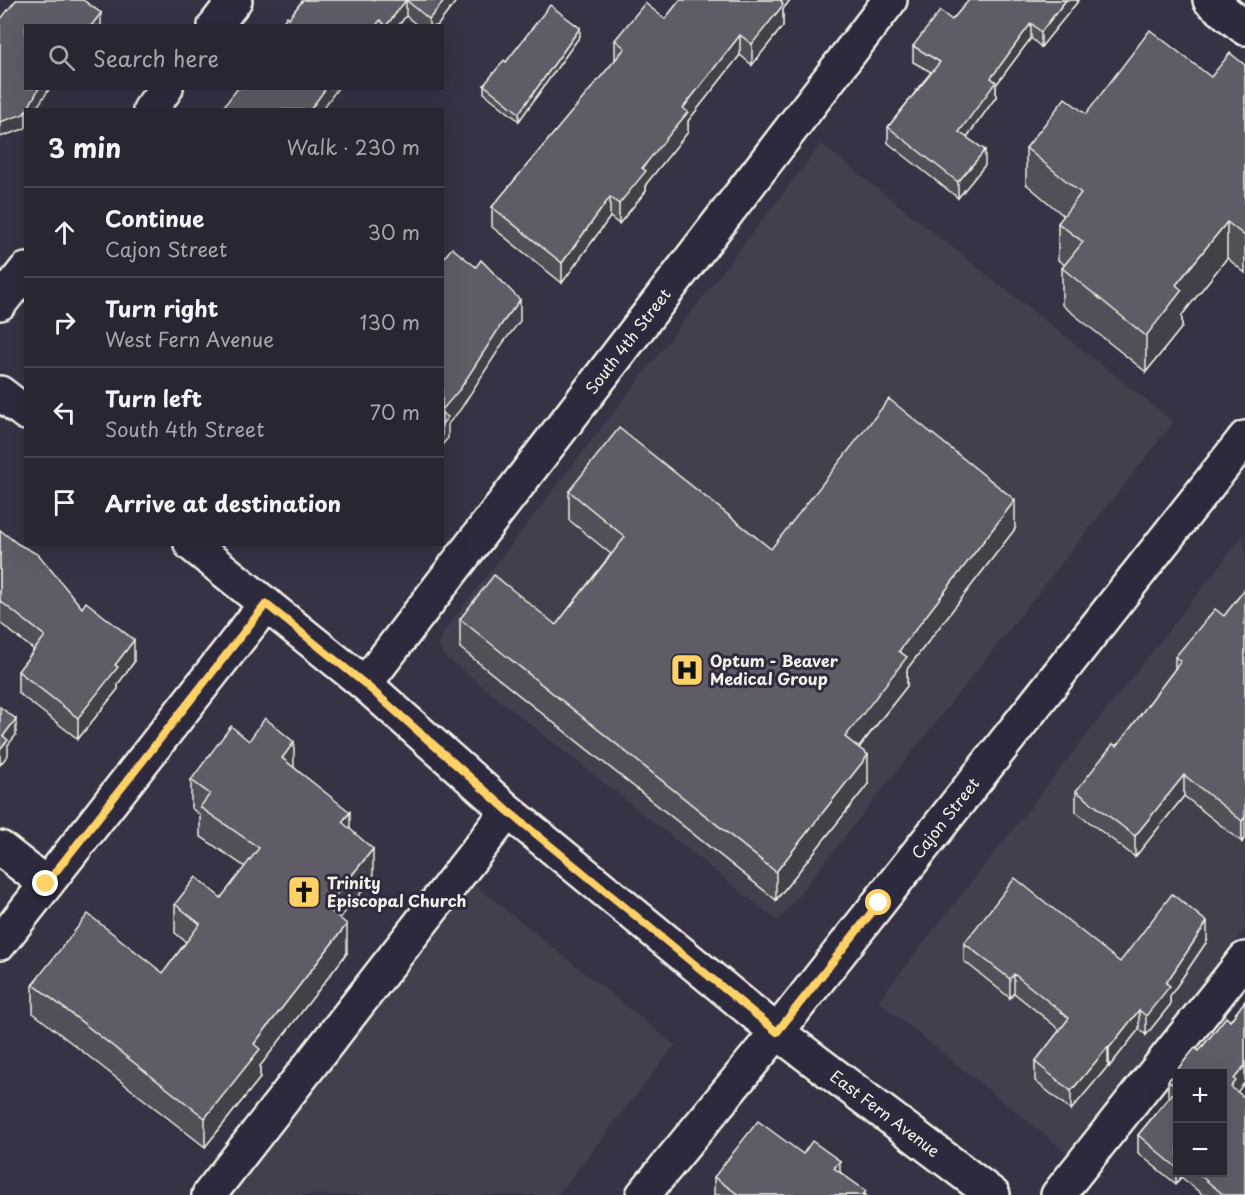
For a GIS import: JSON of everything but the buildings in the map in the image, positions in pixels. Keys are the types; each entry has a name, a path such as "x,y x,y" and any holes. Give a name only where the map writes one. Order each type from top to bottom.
{"street":[{"path":"217,24 235,0"},
{"name":"South 4th Street","path":"365,684 890,0"},
{"path":"1210,0 1245,28"},
{"path":"151,108 165,90"},
{"path":"0,303 24,273"},
{"path":"0,393 24,411"},
{"name":"Cajon Street","path":"643,1195 777,1032 1245,438"},
{"name":"East Fern Avenue","path":"194,546 365,684 508,811 974,1190"},
{"path":"0,943 266,604"},
{"path":"209,1195 508,811"},
{"path":"0,848 46,884"},
{"path":"1058,1195 1245,959"}],"shaded area":[{"path":"821,144 1174,422 778,921 444,656 440,648 442,634"},
{"path":"1245,533 1245,929 1067,1153 878,1001"},
{"path":"475,885 675,1045 558,1195 228,1195"}],"place":[{"name":"Optum - Beaver Medical Group","path":"687,670"},
{"name":"Trinity Episcopal Church","path":"304,892"}],"route":[{"path":"46,884 266,604 365,684 508,811 777,1032 879,903"}]}
